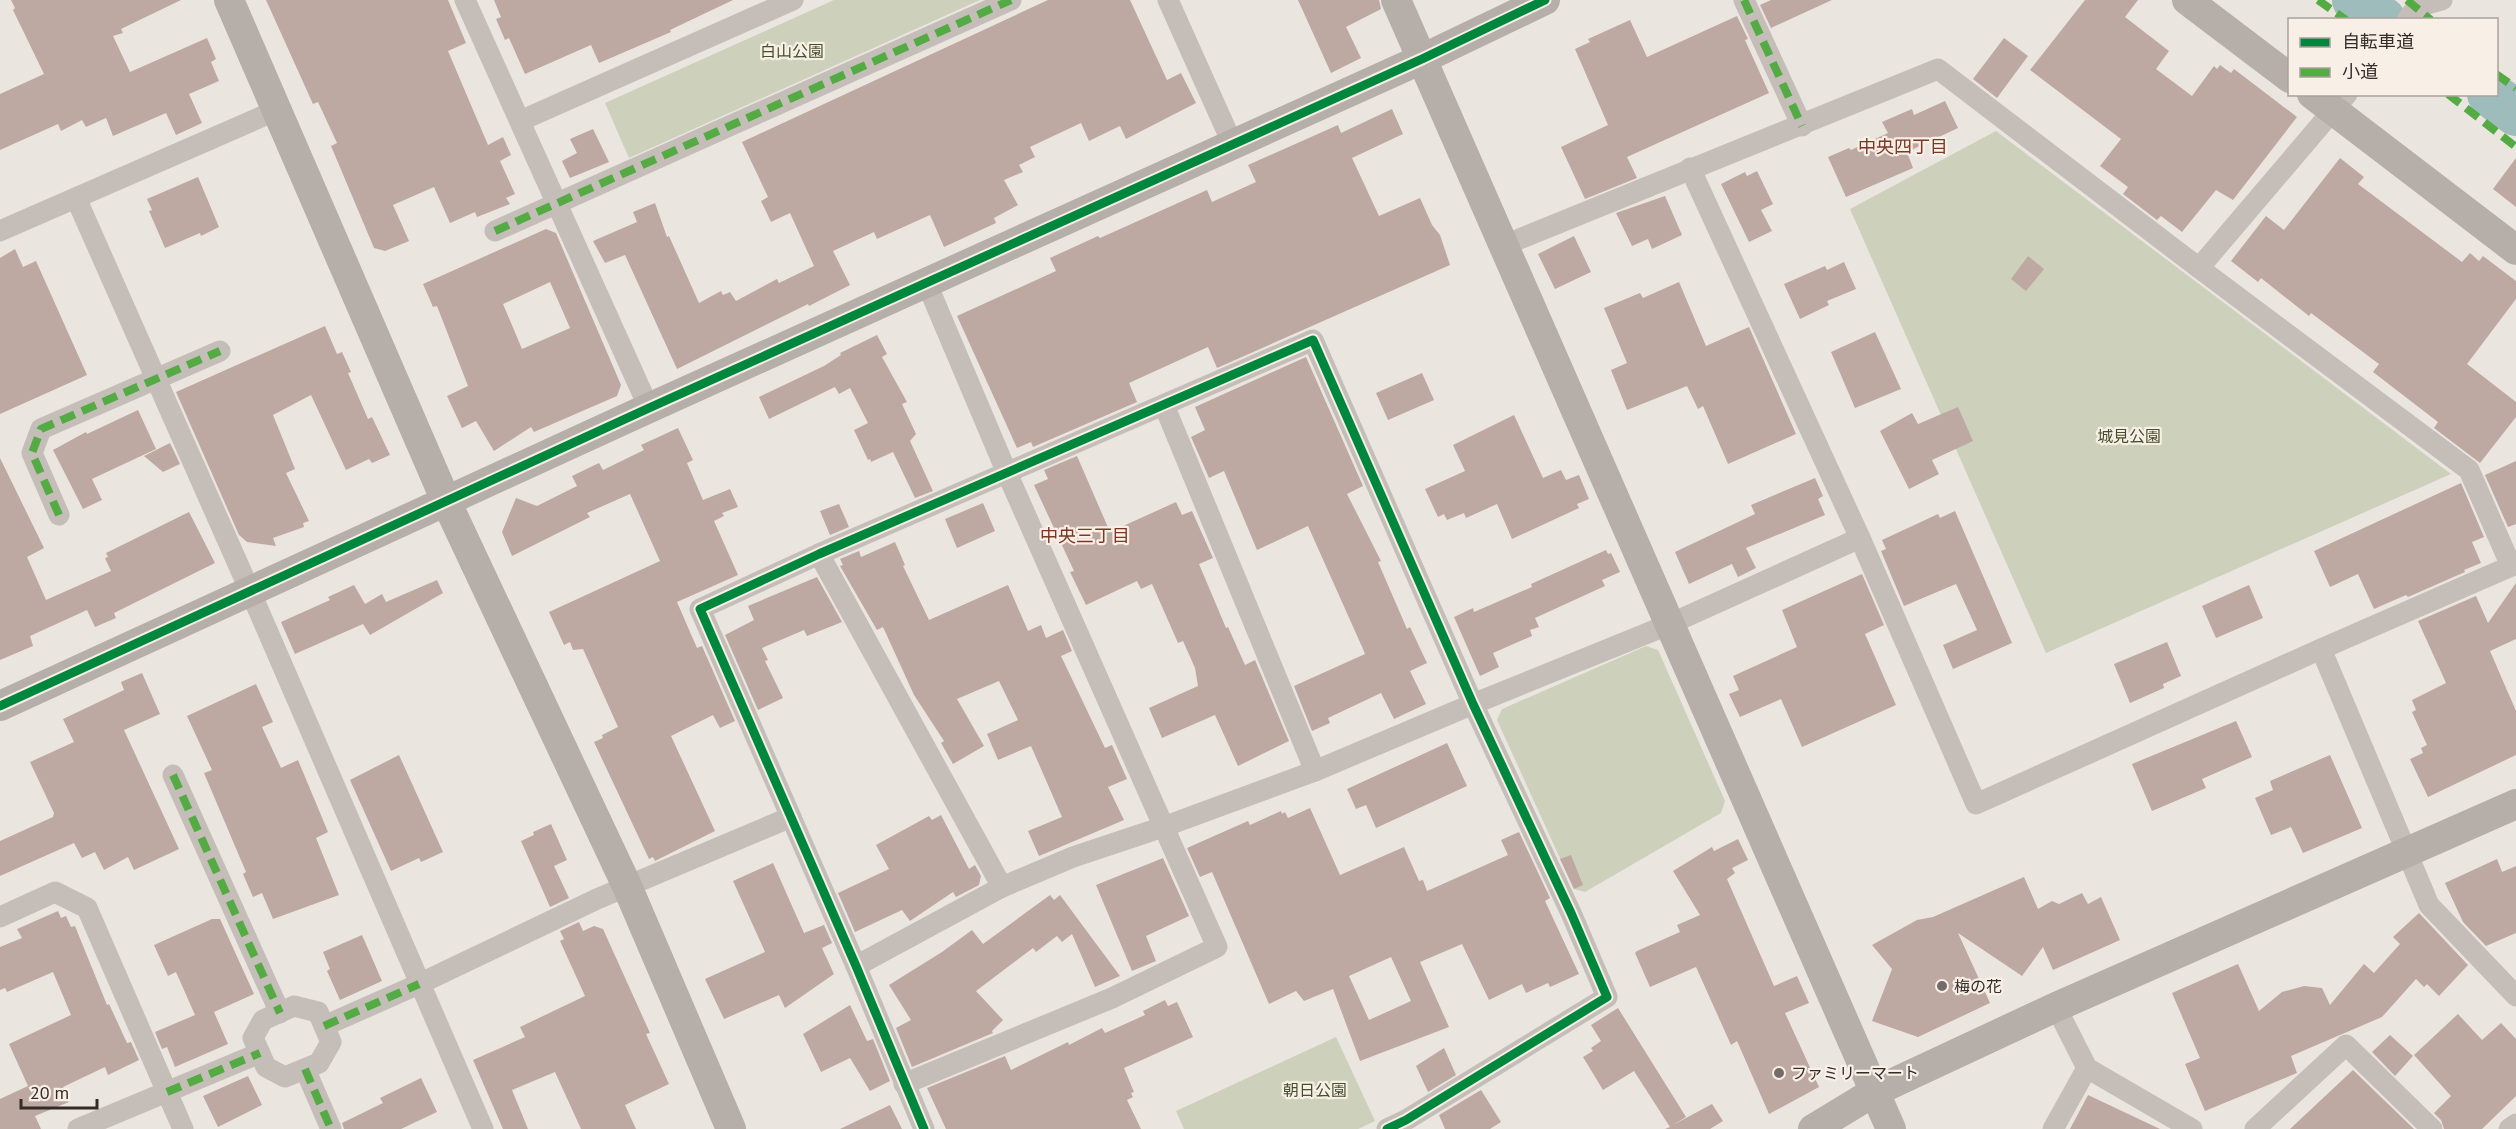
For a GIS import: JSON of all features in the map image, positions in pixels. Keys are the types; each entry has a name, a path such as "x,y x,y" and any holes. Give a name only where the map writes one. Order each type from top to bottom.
{"street":[{"path":"229,0 446,501 627,886 731,1129"},
{"path":"465,0 649,408"},
{"path":"520,121 793,0"},
{"path":"495,231 1011,0"},
{"path":"1168,0 1233,145"},
{"path":"1396,0 1891,1129"},
{"path":"0,706 649,408 1422,59 1545,0"},
{"path":"1744,0 1802,126"},
{"path":"2187,0 2288,77"},
{"path":"2409,18 2417,7 2442,0"},
{"path":"1502,246 1690,168 1802,126 1938,69 2469,470 2514,565 1976,804 1860,538 1690,168"},
{"path":"2199,268 2331,100 2516,250"},
{"path":"0,231 277,110"},
{"path":"76,198 483,1129"},
{"path":"904,1084 1112,998 1217,947 1007,473 927,284"},
{"path":"924,1129 856,966 700,609 819,554 1313,340 1473,704 1571,913 1607,997 1401,1126"},
{"path":"59,515 32,453 40,429 220,351"},
{"path":"1164,405 1315,771"},
{"path":"856,966 1002,887 1073,856 1163,827 1315,771 1670,624 1860,538"},
{"path":"819,554 1002,887"},
{"path":"2321,649 2429,905 2512,985"},
{"path":"173,775 280,1013"},
{"path":"1813,1129 1874,1092 2056,1007 2516,804"},
{"path":"324,1026 627,886 791,817"},
{"path":"0,917 55,892 87,908 183,1129"},
{"path":"294,1006 318,1012 324,1026 331,1042 319,1063 285,1077 266,1067 253,1038 263,1020 294,1006"},
{"path":"2056,1007 2087,1068 2192,1129"},
{"path":"2255,1129 2346,1045 2432,1129"},
{"path":"78,1129 260,1053"},
{"path":"2053,1129 2087,1068"},
{"path":"305,1069 331,1129"},
{"path":"2509,1129 2516,1124"}],"green space":[{"name":"白山公園","path":"834,0 980,0 629,158 605,103"},
{"name":"城見公園","path":"1996,131 2451,474 2046,653 1850,209"},
{"path":"1646,646 1658,650 1725,801 1721,813 1585,892 1574,889 1497,720 1502,709"},
{"name":"朝日公園","path":"1336,1037 1375,1121 1358,1129 1184,1129 1176,1111"}],"building":[{"path":"11,0 181,0 121,29 123,33 113,36 130,72 207,38 216,59 211,62 219,81 189,94 202,123 176,135 166,113 113,136 106,118 86,127 82,120 61,131 58,124 0,150 0,94 44,74 13,10 15,8"},
{"path":"266,0 448,0 466,43 448,51 488,145 503,137 511,155 500,161 515,194 506,198 510,204 477,217 475,212 450,223 434,187 393,205 409,241 385,251 374,248 331,146 337,143 318,102 313,104"},
{"path":"494,0 733,0 670,30 671,32 599,63 591,45 525,74 509,38 505,40 496,19 501,17"},
{"path":"1048,0 1130,0 1167,80 1181,73 1196,103 1126,139 1120,126 1089,141 1081,123 1030,147 1035,157 1019,165 1023,172 1004,180 1018,205 994,218 996,223 944,247 930,215 877,239 874,232 833,251 850,285 677,369 625,255 605,263 593,241 637,222 633,212 655,203 667,237 669,236 699,303 721,291 723,295 730,292 736,301 777,279 779,283 814,266 790,213 771,222 761,201 768,197 742,142"},
{"path":"1298,0 1379,0 1381,9 1346,27 1361,58 1331,73"},
{"path":"1771,0 1832,0 1771,28 1760,5"},
{"path":"2085,0 2138,0 2125,17 2169,51 2156,69 2192,96 2214,66 2217,69 2220,65 2231,73 2234,69 2297,117 2233,200 2216,190 2182,232 2161,216 2157,220 2123,194 2128,187 2100,166 2121,139 2030,70"},
{"path":"1737,16 1748,39 1745,40 1769,93 1627,157 1637,178 1585,199 1561,147 1608,125 1575,49 1590,42 1588,39 1630,20 1647,57"},
{"path":"2004,38 2028,56 1997,98 1973,79"},
{"path":"1945,101 1958,128 1907,152 1913,168 1846,197 1828,157 1849,148 1851,150 1888,133 1882,122 1912,109 1914,115"},
{"path":"1392,109 1403,134 1352,158 1379,216 1420,198 1432,225 1440,235 1450,265 1217,368 1208,347 1129,383 1137,402 1033,447 1031,442 1017,448 957,316 1056,271 1050,258 1207,190 1212,202 1256,182 1248,165 1338,125 1341,133"},
{"path":"593,129 609,162 570,178 562,161 577,153 570,139"},
{"path":"2340,158 2364,177 2358,184 2462,262 2470,253 2479,261 2483,256 2516,281 2516,299 2467,364 2516,402 2516,417 2480,463 2434,428 2438,422 2373,372 2379,364 2311,313 2309,316 2261,278 2258,282 2231,261 2266,216 2284,230"},
{"path":"2516,158 2516,207 2493,189"},
{"path":"1757,171 1773,204 1761,210 1772,231 1749,242 1721,184 1745,172 1747,176"},
{"path":"198,177 219,227 201,236 200,233 165,248 149,211 152,210 147,199"},
{"path":"1665,196 1682,235 1652,249 1648,239 1632,246 1616,213"},
{"path":"546,229 556,233 621,385 617,396 534,432 531,427 494,451 476,421 462,428 447,396 468,386 437,306 433,307 423,284","holes":["550,282 570,328 522,349 503,304"]},
{"path":"1574,236 1591,272 1555,289 1538,254"},
{"path":"15,249 23,267 36,261 87,375 0,414 0,258"},
{"path":"2028,256 2044,269 2026,291 2011,279"},
{"path":"1844,262 1856,289 1827,301 1829,305 1800,319 1784,284 1825,266 1827,270"},
{"path":"1679,282 1706,346 1749,327 1796,434 1728,464 1703,406 1698,409 1687,386 1627,410 1611,370 1627,363 1604,308 1640,293 1643,298"},
{"path":"325,326 337,354 342,352 351,372 348,373 368,419 372,417 390,455 372,463 369,459 346,470 311,395 273,415 295,469 286,473 309,521 303,523 304,527 273,538 276,546 247,542 239,535 176,392"},
{"path":"1875,332 1901,389 1855,408 1831,352"},
{"path":"877,335 887,354 882,357 907,402 902,404 916,434 910,441 933,491 915,498 893,452 871,462 870,459 868,460 854,430 868,423 850,388 839,394 835,387 769,419 759,397 824,366 841,355 840,353"},
{"path":"1306,357 1363,486 1347,494 1381,561 1378,562 1407,629 1410,627 1427,663 1410,671 1426,704 1394,719 1381,693 1328,718 1330,723 1312,731 1294,686 1365,654 1363,649 1308,526 1257,550 1224,471 1209,478 1191,437 1205,430 1195,407"},
{"path":"1422,373 1434,400 1388,420 1376,393"},
{"path":"1958,407 1973,441 1932,460 1939,474 1909,489 1880,431 1912,413 1918,424"},
{"path":"138,410 156,449 92,479 102,500 83,509 53,450 86,432 87,434"},
{"path":"1514,415 1543,478 1561,470 1566,480 1579,475 1589,499 1577,504 1579,508 1512,539 1497,504 1466,518 1464,513 1447,520 1444,514 1438,517 1425,489 1465,471 1453,445"},
{"path":"678,428 693,460 687,463 703,500 730,489 738,507 722,513 724,516 714,521 738,575 677,602 697,648 702,646 735,721 720,728 713,715 671,736 715,831 655,861 653,857 649,859 594,742 618,727 583,649 573,650 570,642 564,645 549,612 660,561 630,494 587,513 590,517 512,556 502,532 516,498 537,506 577,486 572,476 599,463 603,470 644,450 641,445"},
{"path":"170,443 180,464 163,472 144,456"},
{"path":"1077,456 1110,532 1176,502 1182,515 1192,511 1213,558 1199,564 1226,628 1228,627 1245,665 1255,660 1289,741 1238,766 1215,715 1162,738 1149,708 1198,686 1195,668 1183,641 1178,643 1152,584 1141,589 1137,581 1086,605 1070,572 1074,571 1034,485 1048,479 1044,470"},
{"path":"0,458 44,548 27,557 46,600 111,571 105,558 108,557 106,553 189,512 215,563 114,613 116,618 95,627 87,610 30,636 33,646 0,660"},
{"path":"2516,461 2516,524 2508,527 2485,475"},
{"path":"1815,478 1823,496 1818,499 1825,515 1746,548 1756,568 1738,577 1732,564 1689,584 1675,552 1755,514 1751,505"},
{"path":"2461,483 2484,537 2472,542 2481,563 2408,597 2406,595 2374,609 2358,574 2330,587 2314,551"},
{"path":"983,503 995,531 957,548 945,519"},
{"path":"839,504 849,527 830,535 820,511"},
{"path":"1955,511 2012,643 1953,669 1943,645 1977,630 1956,584 1904,606 1881,551 1886,549 1882,540 1938,514 1940,518"},
{"path":"895,542 905,565 903,566 929,620 1008,585 1028,631 1041,625 1046,638 1063,630 1072,651 1061,656 1105,748 1112,745 1127,779 1108,787 1124,820 1039,856 1028,831 1062,817 1031,746 998,760 987,734 1018,720 999,681 957,699 984,746 953,764 941,743 944,741 914,695 883,627 877,630 840,566 843,565 840,559 859,551 861,557"},
{"path":"1606,550 1608,554 1611,553 1620,572 1602,580 1605,586 1535,618 1539,627 1530,630 1532,636 1493,653 1499,667 1480,676 1454,617 1473,608 1474,612 1532,587 1531,584"},
{"path":"1862,574 1884,625 1865,634 1896,705 1802,747 1781,699 1740,717 1729,694 1739,690 1733,676 1797,647 1782,610"},
{"path":"817,577 842,622 807,636 804,630 762,648 768,660 765,661 783,698 758,710 725,635 754,620 748,606"},
{"path":"437,580 443,593 370,635 363,624 295,654 281,622 330,600 328,597 354,585 365,604 382,594 386,602"},
{"path":"2516,583 2516,639 2490,651 2516,711 2516,755 2428,797 2410,759 2423,753 2421,748 2427,745 2412,712 2416,710 2412,700 2446,683 2418,621 2476,596 2488,623"},
{"path":"2249,585 2263,618 2216,638 2202,606"},
{"path":"2167,642 2181,676 2163,684 2164,688 2130,703 2114,664"},
{"path":"142,673 160,714 124,730 179,849 134,870 128,857 104,870 95,852 82,858 74,843 0,876 0,841 53,817 54,813 30,762 74,742 63,719 124,690 121,682"},
{"path":"256,684 273,722 262,727 281,768 298,760 328,832 316,838 339,895 273,919 262,893 253,897 243,874 246,872 204,773 212,770 187,716"},
{"path":"2236,721 2252,757 2202,779 2206,788 2152,811 2132,764"},
{"path":"1447,743 1467,786 1376,828 1366,805 1356,809 1347,789"},
{"path":"399,755 443,852 421,862 419,858 391,871 350,780"},
{"path":"2330,755 2362,828 2303,853 2291,827 2271,835 2255,798 2273,790 2270,781"},
{"path":"1310,808 1340,875 1404,847 1419,881 1423,880 1427,891 1508,855 1501,840 1519,832 1550,898 1545,901 1579,974 1550,987 1548,983 1526,993 1522,984 1489,1000 1462,944 1420,962 1449,1027 1360,1061 1333,989 1304,1001 1296,991 1269,1004 1212,872 1200,877 1187,848 1248,821 1250,825 1281,811 1282,814 1285,812 1288,818","holes":["1391,957 1411,1001 1369,1020 1349,976"]},
{"path":"941,815 969,869 975,865 981,876 979,885 956,897 953,892 910,921 902,910 855,932 838,893 889,869 876,845 929,816 932,820"},
{"path":"551,824 567,860 554,866 569,898 550,907 521,841 534,835 533,832"},
{"path":"1738,839 1748,860 1732,868 1735,873 1727,879 1774,986 1797,976 1809,1003 1785,1013 1819,1087 1769,1114 1737,1041 1731,1045 1696,967 1650,987 1635,953 1680,932 1677,925 1700,915 1673,871 1712,847 1714,851"},
{"path":"1571,855 1583,885 1574,889 1560,859"},
{"path":"1163,858 1189,916 1146,936 1156,961 1132,971 1096,885"},
{"path":"2497,859 2502,872 2516,866 2516,933 2486,946 2463,922 2445,883"},
{"path":"773,863 804,933 824,925 832,943 822,948 834,974 785,1008 779,995 724,1019 705,979 765,952 733,881"},
{"path":"2024,877 2038,909 2052,901 2059,904 2082,893 2088,904 2101,897 2120,940 2053,970 2043,947 2022,976 1958,933 1990,1003 1918,1037 1872,1021 1892,969 1872,945 1917,920 1933,917"},
{"path":"1050,895 1054,900 1060,895 1120,976 1095,987 1072,934 1062,942 1057,936 1036,952 1033,948 976,991 1003,1020 992,1031 993,1033 912,1067 896,1028 911,1020 889,985 972,930 983,944"},
{"path":"58,911 61,918 66,916 71,927 75,926 107,1005 109,1004 127,1043 131,1042 139,1060 108,1075 105,1067 63,1087 69,1102 35,1116 41,1129 0,1129 0,1099 28,1086 9,1044 71,1015 53,972 7,992 5,988 0,990 0,947 22,938 17,929"},
{"path":"2419,913 2468,965 2439,996 2427,984 2424,987 2416,979 2382,1017 2291,1056 2297,1073 2205,1111 2185,1064 2200,1058 2172,993 2238,964 2259,1011 2282,992 2304,986 2322,988 2330,1005 2364,964 2374,973 2400,944 2393,937"},
{"path":"212,919 220,919 254,994 214,1012 228,1044 175,1067 167,1047 162,1049 155,1032 195,1015 176,972 168,976 154,945"},
{"path":"579,922 583,931 594,926 603,929 650,1033 646,1034 669,1084 625,1105 636,1129 581,1129 555,1072 512,1090 528,1129 503,1129 473,1060 525,1037 520,1027 585,996 560,941 564,939 560,931"},
{"path":"362,935 382,981 340,1000 327,971 330,969 323,952"},
{"path":"1165,1000 1168,1006 1177,1002 1193,1037 1124,1068 1134,1092 1131,1093 1133,1097 1127,1100 1141,1129 946,1129 927,1088 1005,1056 1011,1070 1102,1028 1105,1033 1145,1015 1143,1011"},
{"path":"850,1005 867,1041 873,1039 890,1081 870,1091 850,1058 821,1072 803,1034"},
{"path":"1618,1008 1686,1117 1673,1125 1712,1104 1723,1121 1710,1129 1665,1129 1670,1127 1634,1071 1603,1090 1583,1057 1593,1051 1591,1048 1601,1041 1591,1025"},
{"path":"2458,1014 2482,1040 2501,1023 2516,1039 2516,1096 2482,1129 2444,1129 2441,1120 2434,1113 2451,1096 2414,1055"},
{"path":"2390,1035 2413,1056 2395,1076 2372,1052"},
{"path":"1444,1048 1456,1075 1428,1092 1416,1066"},
{"path":"2353,1070 2414,1129 2290,1129"},
{"path":"248,1076 262,1105 218,1127 203,1096"},
{"path":"421,1078 437,1112 401,1129 344,1129 342,1123 383,1103 380,1098"},
{"path":"1481,1090 1501,1122 1490,1129 1445,1129 1439,1115"},
{"path":"2088,1095 2160,1129 2070,1129"},
{"path":"890,1105 902,1129 840,1129"}],"waterway":[{"path":"2355,0 2380,18"},
{"path":"2493,96 2516,113"}],"marked path":[{"path":"495,231 1011,0"},
{"path":"1744,0 1802,126"},
{"path":"2318,0 2343,18"},
{"path":"2407,0 2429,18"},
{"path":"2498,75 2516,88"},
{"path":"2451,96 2516,147"},
{"path":"59,515 32,453 41,429 220,351"},
{"path":"173,775 280,1013"},
{"path":"324,1026 419,984"},
{"path":"167,1092 260,1053"},
{"path":"305,1069 331,1129"}],"cycle path":[{"path":"0,706 649,408 1422,59 1545,0"},
{"path":"924,1129 856,966 700,609 819,554 1313,340 1473,704 1571,913 1607,997 1406,1120 1387,1129"}],"place":[{"name":"梅の花","path":"1942,986"},
{"name":"ファミリーマート","path":"1779,1073"}],"district":[{"name":"中央四丁目","path":"1903,147"},
{"name":"中央三丁目","path":"1085,536"}]}
